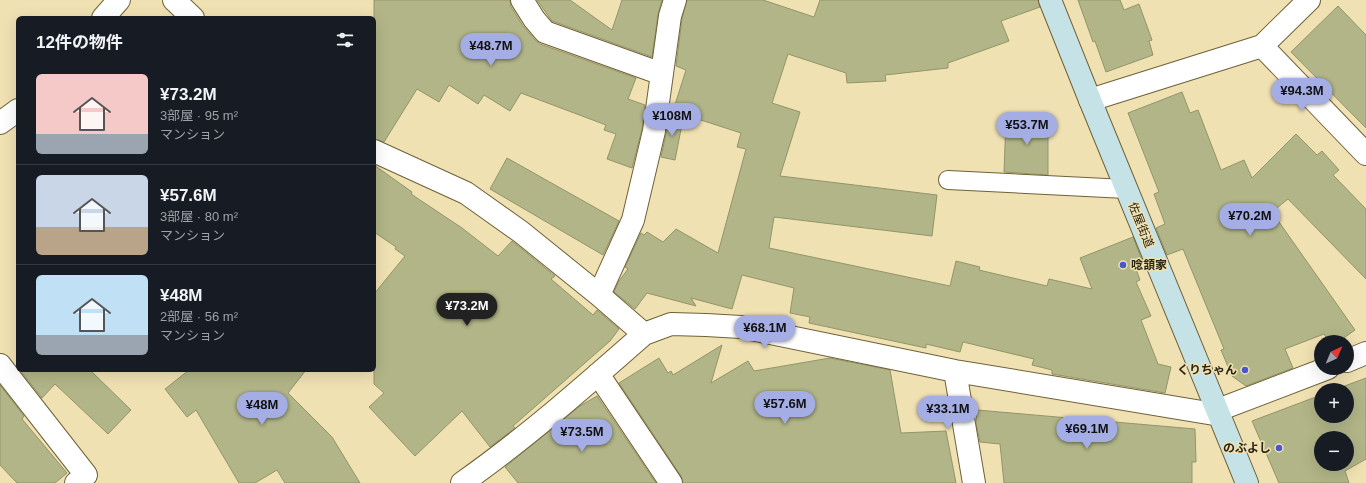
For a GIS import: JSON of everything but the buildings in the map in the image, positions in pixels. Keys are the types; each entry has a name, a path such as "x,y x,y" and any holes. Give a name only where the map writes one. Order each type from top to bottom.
{"street":[{"path":"105,16 119,0"},
{"path":"174,0 191,16"},
{"path":"522,0 534,19 545,32 662,74"},
{"path":"599,295 633,220 654,131 670,16 675,0"},
{"name":"佐屋街道","path":"1050,0 1247,483"},
{"path":"1090,100 1262,46 1309,0"},
{"path":"1262,46 1366,154"},
{"path":"0,123 16,111"},
{"path":"376,152 466,193 521,232 599,295 644,334"},
{"path":"462,483 491,463 644,334 670,324 741,327 955,371 1219,412 1314,374"},
{"path":"1354,358 1366,353"},
{"path":"0,365 86,475 76,483"},
{"path":"955,371 974,483"},
{"path":"598,374 671,483"}],"lane":[{"path":"948,180 1126,189"}],"place":[{"name":"唸頷家","path":"1123,265"},
{"name":"くりちゃん","path":"1245,370"},
{"name":"のぶよし","path":"1279,448"}]}
